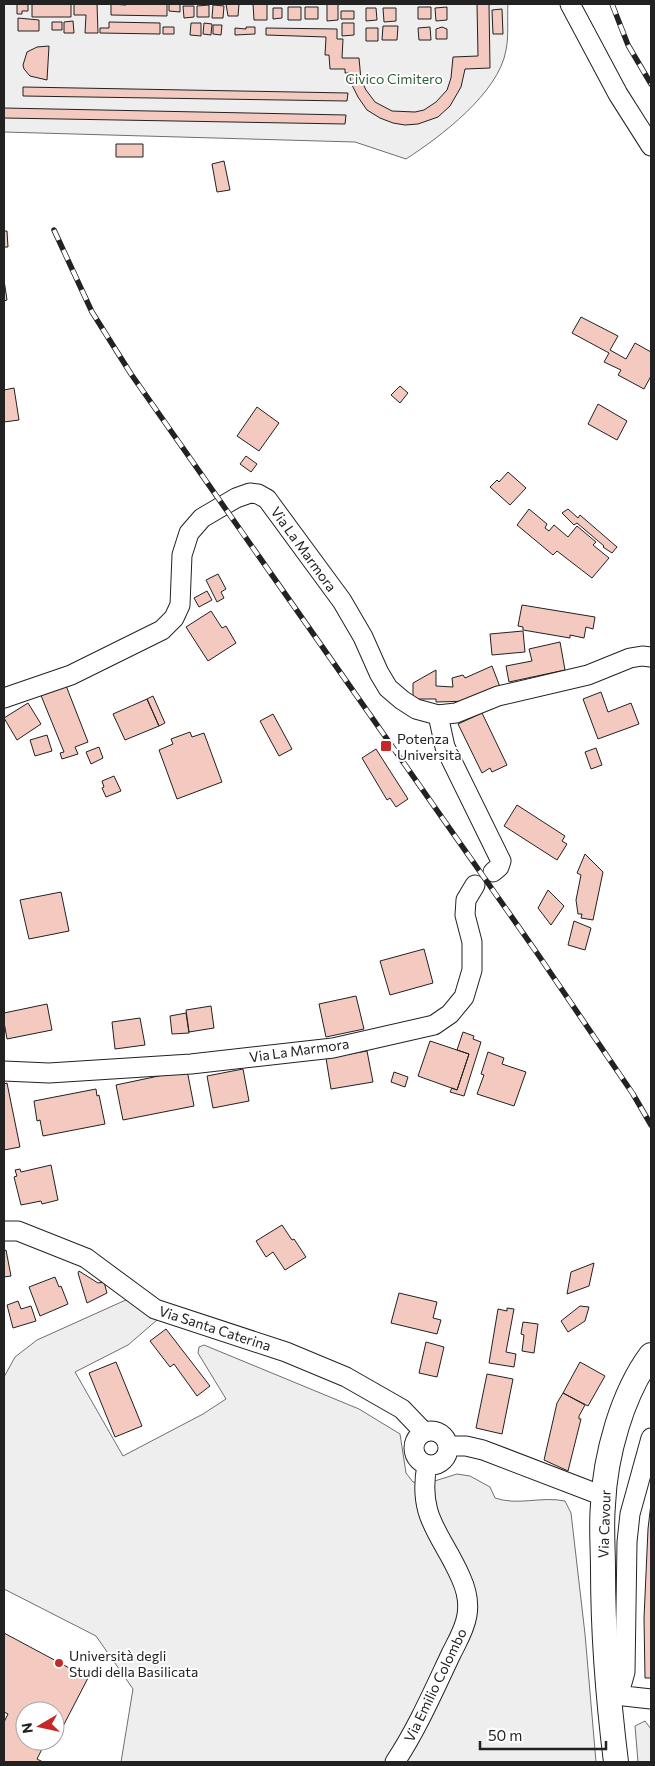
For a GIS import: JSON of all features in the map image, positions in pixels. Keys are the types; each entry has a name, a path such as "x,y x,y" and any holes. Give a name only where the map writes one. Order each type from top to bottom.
{"main road":[{"name":"Via Cavour","path":"616,1762 603,1608 603,1496 610,1456 623,1407 640,1369 651,1355"}],"street":[{"path":"570,4 618,94 651,146"},
{"name":"Via La Marmora","path":"5,696 71,675 162,630 174,618 180,605 182,555 190,533 202,518 236,498 250,493 258,494 267,499 320,569 346,608 388,688 416,709 438,715 456,713 498,696 588,675 630,658 651,657"},
{"path":"438,715 445,747 502,861 493,872"},
{"name":"Via La Marmora","path":"4,1071 48,1074 191,1064 333,1048 434,1025 450,1014 464,996 472,970 472,942 465,915 466,900 475,885"},
{"name":"Via Santa Caterina","path":"11,1231 86,1258 155,1309 286,1352 346,1377 402,1410 424,1432 433,1431 443,1435 449,1446"},
{"path":"424,1432 416,1440 414,1450 418,1460 427,1465 432,1466 443,1461 449,1451 449,1446 466,1446 483,1450 603,1496"},
{"name":"Via Cavour","path":"612,1698 620,1690 625,1672 627,1542 630,1514 651,1438"},
{"name":"Via Emilio Colombo","path":"395,1762 443,1671 467,1617 468,1602 462,1579 430,1521 424,1501 424,1481 427,1465"},
{"path":"612,1698 651,1699"}],"green space":[{"name":"Civico Cimitero","path":"4,4 508,4 507,39 501,66 480,98 451,126 406,159 355,142 4,132"},
{"path":"128,1299 157,1320 128,1345 75,1372 123,1456 203,1414 226,1399 198,1353 199,1347 204,1345 359,1409 400,1434 406,1473 413,1482 425,1484 457,1474 470,1476 490,1487 495,1498 512,1501 565,1501 571,1513 585,1634 596,1762 121,1762 133,1689 96,1636 4,1589 4,1377 15,1357 37,1340"},
{"path":"645,1721 651,1729 651,1762 638,1762 635,1726"}],"building":[{"path":"17,4 28,4 28,11 22,11 22,14 17,14"},
{"path":"32,4 71,4 71,17 32,17"},
{"path":"74,4 97,4 98,33 85,33 86,15 74,15"},
{"path":"111,4 167,4 167,16 111,15"},
{"path":"169,4 180,4 180,12 169,11"},
{"path":"226,4 239,4 238,16 228,16"},
{"path":"253,4 267,4 267,20 254,20"},
{"path":"327,4 338,4 338,20 327,21"},
{"path":"477,4 489,4 490,68 465,69 461,87 450,106 438,117 418,124 405,125 393,123 367,110 351,83 349,73 345,73 345,69 330,69 329,55 325,55 326,37 266,35 266,28 337,29 337,39 343,39 342,58 359,58 361,80 375,102 392,111 415,112 424,110 436,102 447,90 451,78 453,57 478,56"},
{"path":"209,5 209,17 197,17 197,6"},
{"path":"213,5 224,6 223,18 212,18"},
{"path":"183,6 194,6 194,17 184,18"},
{"path":"288,7 301,7 301,20 288,20"},
{"path":"305,7 318,7 318,19 305,19"},
{"path":"418,7 431,7 431,19 418,19"},
{"path":"447,7 447,20 436,21 435,8"},
{"path":"273,8 282,8 282,18 273,19"},
{"path":"366,8 376,8 377,20 366,21"},
{"path":"383,8 396,8 396,21 384,22"},
{"path":"502,9 503,34 493,34 492,10"},
{"path":"341,11 354,11 354,19 341,19"},
{"path":"18,18 39,20 39,31 18,31"},
{"path":"73,21 74,33 64,33 64,22"},
{"path":"52,22 62,22 62,30 52,30"},
{"path":"109,22 160,23 160,34 100,33 100,28 109,28"},
{"path":"191,23 201,23 201,36 190,35"},
{"path":"204,23 212,24 211,35 203,34"},
{"path":"342,23 354,23 354,35 342,36"},
{"path":"213,25 222,25 221,35 213,34"},
{"path":"383,26 398,26 397,40 382,40"},
{"path":"163,27 174,27 174,34 163,34"},
{"path":"246,27 255,27 255,34 235,35 235,28 246,29"},
{"path":"430,27 431,40 419,40 418,28"},
{"path":"442,27 447,29 447,39 436,39 436,29"},
{"path":"366,28 378,28 378,41 366,41"},
{"path":"49,46 47,80 30,76 23,65 27,52 37,47"},
{"path":"23,87 348,93 347,101 23,96"},
{"path":"4,108 346,115 345,124 4,118"},
{"path":"116,144 143,144 143,157 116,157"},
{"path":"224,161 230,190 217,192 212,164"},
{"path":"4,231 7,231 8,247 4,247"},
{"path":"4,280 7,300 4,301"},
{"path":"581,317 618,336 610,350 626,359 635,343 651,352 651,376 644,389 618,375 621,370 604,362 609,353 572,333"},
{"path":"400,386 408,393 400,403 391,395"},
{"path":"14,388 19,420 4,422 4,390"},
{"path":"598,404 627,421 617,440 588,424"},
{"path":"257,407 279,423 259,451 237,436"},
{"path":"246,456 257,464 251,472 240,464"},
{"path":"508,472 526,488 510,505 490,487 497,480 499,482"},
{"path":"529,509 547,524 545,528 549,531 554,525 568,537 577,526 596,542 593,545 609,558 592,578 557,551 553,555 517,525"},
{"path":"568,509 578,518 580,515 617,547 612,553 577,523 574,525 562,513"},
{"path":"218,574 226,589 221,592 224,598 217,602 206,580"},
{"path":"207,591 212,600 199,607 194,598"},
{"path":"522,605 595,617 593,629 586,627 584,638 570,635 570,638 523,630 523,627 518,626"},
{"path":"211,611 222,628 226,626 236,643 208,661 186,627"},
{"path":"523,631 525,652 492,655 490,634"},
{"path":"560,642 565,670 509,682 506,666 532,661 529,649"},
{"path":"492,666 500,687 471,701 436,702 436,699 413,699 413,683 436,670 436,686 453,687 452,678 463,675 465,678"},
{"path":"65,683 88,742 75,747 78,754 62,759 60,753 64,752 40,693"},
{"path":"601,692 608,712 631,703 639,724 598,739 583,699"},
{"path":"153,696 165,723 159,726 147,699"},
{"path":"147,699 159,726 125,740 113,714"},
{"path":"28,703 41,724 17,740 4,718"},
{"path":"482,713 507,765 492,772 490,768 482,773 458,724"},
{"path":"273,714 292,749 279,756 260,721"},
{"path":"190,732 192,737 204,733 222,782 177,799 159,750 173,744 171,739"},
{"path":"47,735 52,751 35,756 30,740"},
{"path":"99,747 103,758 91,764 86,752"},
{"path":"596,748 602,765 591,769 585,752"},
{"name":"Potenza Università","path":"376,749 408,799 396,807 390,798 387,800 362,758"},
{"path":"114,776 121,791 106,797 102,788 104,787 102,781"},
{"path":"517,805 565,836 562,841 567,844 557,860 504,826"},
{"path":"585,854 603,872 593,920 581,918 582,914 578,914 576,900 581,875 577,873"},
{"path":"548,890 564,906 551,925 538,908"},
{"path":"61,892 69,931 29,939 20,900"},
{"path":"574,921 591,928 585,950 568,945"},
{"path":"424,949 433,983 390,995 380,961"},
{"path":"356,996 364,1029 326,1037 319,1004"},
{"path":"47,1004 52,1030 7,1039 4,1013"},
{"path":"211,1006 214,1028 189,1032 186,1010"},
{"path":"186,1013 189,1033 172,1034 170,1016"},
{"path":"140,1018 145,1045 115,1049 112,1022"},
{"path":"463,1032 474,1036 473,1039 481,1042 464,1096 450,1092 452,1088 457,1090 469,1054 457,1050"},
{"path":"430,1041 469,1054 457,1090 418,1076"},
{"path":"367,1051 373,1082 331,1089 326,1058"},
{"path":"488,1052 504,1058 502,1064 526,1072 514,1106 477,1094 484,1075 481,1074"},
{"path":"243,1069 249,1101 213,1108 207,1076"},
{"path":"187,1070 194,1106 123,1120 116,1085"},
{"path":"394,1072 408,1077 405,1087 391,1082"},
{"path":"7,1083 20,1147 4,1150 4,1084"},
{"path":"96,1089 105,1124 43,1136 40,1120 37,1121 34,1101"},
{"path":"51,1165 58,1200 42,1204 41,1201 21,1205 14,1177 17,1176 15,1170 20,1169 21,1172"},
{"path":"282,1225 306,1257 285,1270 273,1252 266,1257 256,1241"},
{"path":"6,1250 11,1276 4,1277 4,1251"},
{"path":"594,1263 589,1286 567,1294 571,1272"},
{"path":"79,1271 98,1283 104,1282 107,1293 87,1303"},
{"path":"55,1277 59,1287 61,1286 68,1304 40,1316 29,1287"},
{"path":"399,1293 437,1302 433,1318 441,1320 437,1334 391,1323"},
{"path":"18,1301 21,1309 31,1306 36,1321 13,1328 7,1305"},
{"path":"580,1306 589,1307 585,1321 568,1332 561,1321"},
{"path":"507,1308 514,1309 506,1352 516,1354 514,1367 489,1363 498,1309 507,1311"},
{"path":"523,1322 538,1324 534,1353 522,1351 524,1335 521,1334"},
{"path":"166,1329 210,1386 197,1396 174,1364 170,1367 150,1341"},
{"path":"426,1342 444,1347 437,1377 419,1373"},
{"path":"116,1362 142,1426 115,1437 89,1373"},
{"path":"580,1362 605,1376 588,1406 563,1393"},
{"path":"487,1374 513,1379 502,1434 476,1428"},
{"path":"563,1393 585,1405 579,1416 579,1419 581,1419 568,1471 544,1460 557,1403"},
{"path":"651,1503 651,1678 645,1678 644,1618"},
{"name":"Università degli Studi della Basilicata","path":"4,1633 88,1678 65,1722 65,1701 15,1701 15,1751 41,1751 37,1759 43,1762 4,1762 4,1722 8,1714 4,1712"}],"railway":[{"path":"612,4 628,45 651,84"},
{"path":"54,230 92,312 131,374 537,953 633,1094 651,1125"}],"place":[{"name":"Potenza Università","path":"386,746"},
{"name":"Università degli Studi della Basilicata","path":"59,1663"}]}
